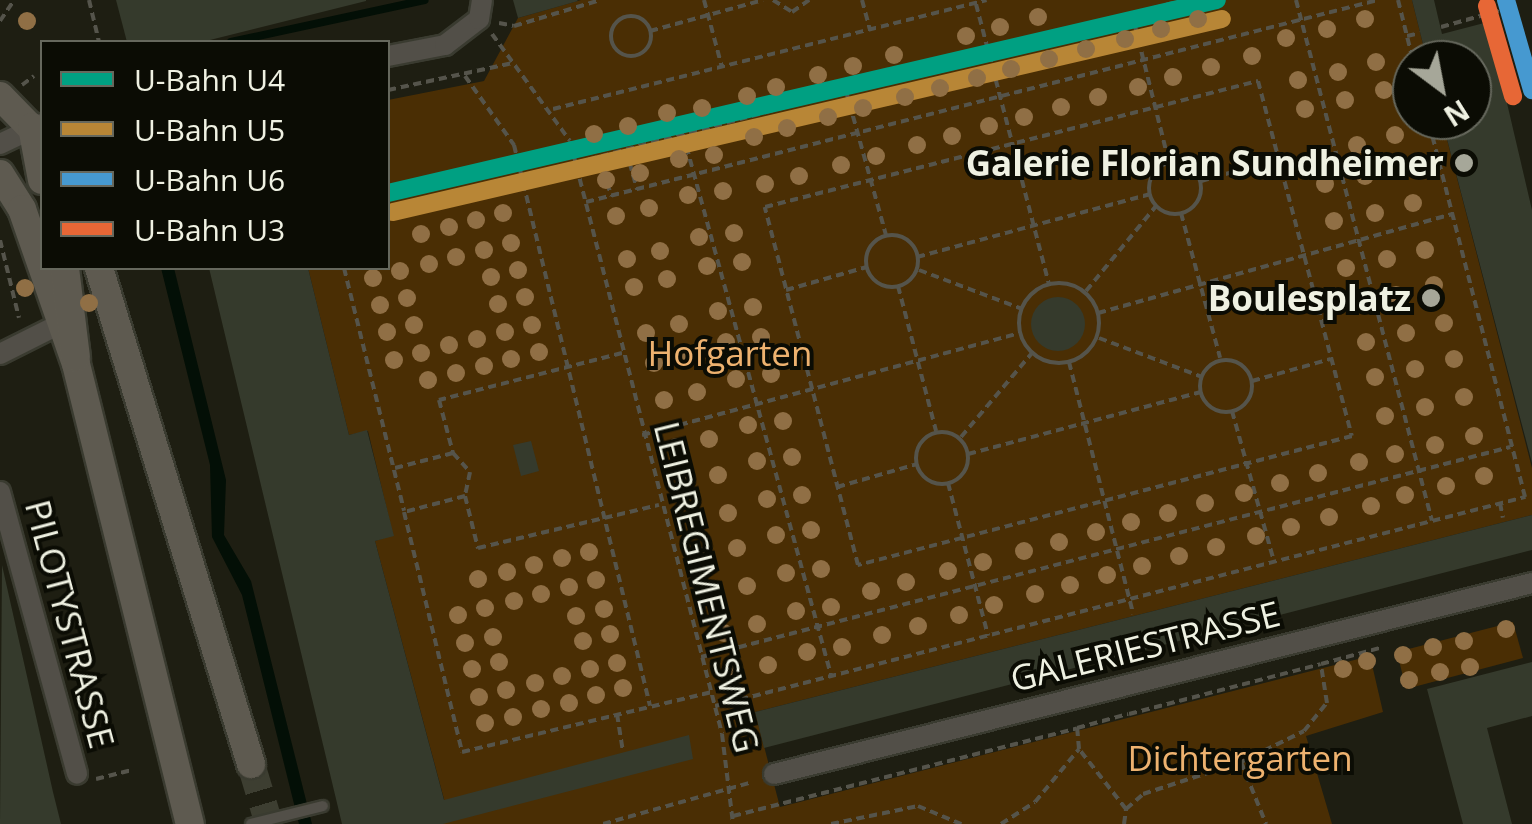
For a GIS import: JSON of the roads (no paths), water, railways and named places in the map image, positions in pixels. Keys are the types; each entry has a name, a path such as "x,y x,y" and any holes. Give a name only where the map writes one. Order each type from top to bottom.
{"main road":[{"path":"0,96 39,130"},
{"path":"3,182 76,364"},
{"path":"66,270 76,364 190,824"},
{"path":"100,270 251,764"}],"street":[{"path":"390,56 446,44 480,9"},
{"path":"0,144 39,130"},
{"path":"0,354 58,325"},
{"name":"PILOTYSTRASSE","path":"0,492 77,774"},
{"name":"GALERIESTRASSE","path":"774,774 1532,583"}],"lane":[{"path":"251,824 319,807"}],"waterway":[{"path":"240,40 425,0"}],"tunnel":[{"path":"251,764 269,824"}],"metro line":[{"name":"U4","path":"390,193 1217,0"},
{"name":"U6","path":"1506,0 1532,90"},
{"name":"U3","path":"1487,6 1513,96"},
{"name":"U5","path":"393,212 1222,19"}],"place":[{"name":"Galerie Florian Sundheimer","path":"1464,163"},
{"name":"Boulesplatz","path":"1431,298"}],"park label":[{"name":"Hofgarten","path":"730,353"},
{"name":"Dichtergarten","path":"1240,758"}]}
